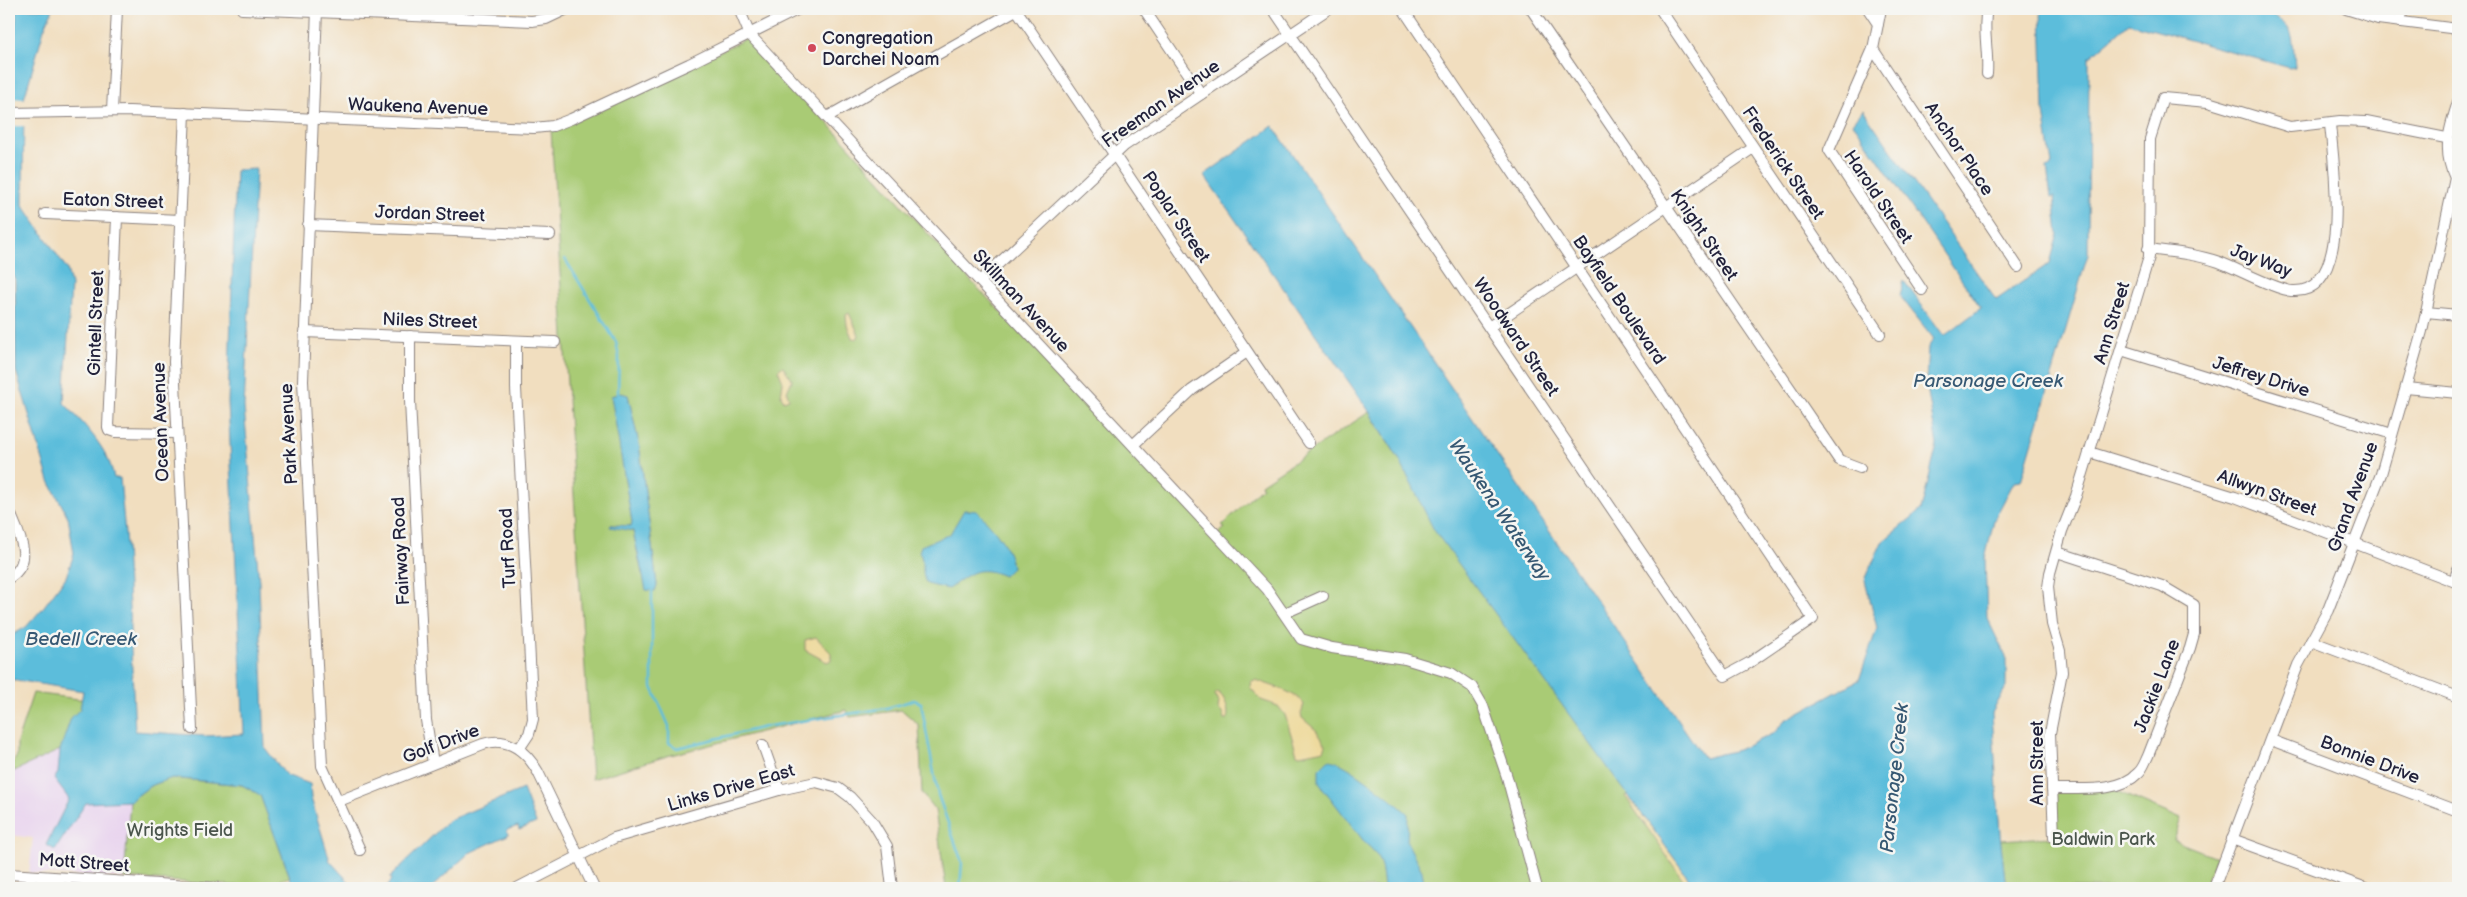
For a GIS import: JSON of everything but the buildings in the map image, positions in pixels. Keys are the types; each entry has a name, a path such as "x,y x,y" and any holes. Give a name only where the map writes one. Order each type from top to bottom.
{"street":[{"path":"112,111 117,9"},
{"path":"242,9 317,10 532,21 546,19 567,9"},
{"name":"Skillman Avenue","path":"739,9 750,35 1267,589 1301,639 1310,643 1405,659 1451,673 1472,687 1484,706 1507,777 1537,888"},
{"name":"Waukena Avenue","path":"9,113 112,111 534,128 552,126 588,112 750,35 799,9"},
{"path":"827,117 1016,9"},
{"name":"Poplar Street","path":"1016,9 1309,443"},
{"path":"1144,9 1201,94"},
{"name":"Woodward Street","path":"1273,9 1725,676 1734,671"},
{"name":"Freeman Avenue","path":"980,281 1124,146 1328,9"},
{"name":"Bayfield Boulevard","path":"1403,9 1813,618 1734,671"},
{"name":"Knight Street","path":"1531,9 1665,208 1839,460 1860,468"},
{"name":"Frederick Street","path":"1660,9 1880,334"},
{"path":"1868,9 1878,24"},
{"name":"Harold Street","path":"1881,9 1873,49 1828,150 1922,290"},
{"path":"1987,9 1984,21 1988,58 1987,74"},
{"path":"2346,9 2378,19 2458,29"},
{"path":"2400,22 2403,9"},
{"name":"Park Avenue","path":"317,10 302,381 322,766 360,850"},
{"name":"Anchor Place","path":"1873,49 2018,267"},
{"name":"Ann Street","path":"2054,837 2050,733 2062,672 2060,651 2051,617 2048,587 2050,573 2149,257 2150,139 2163,98 2208,102 2290,127 2330,124 2340,121 2366,122 2446,138"},
{"name":"Grand Avenue","path":"2214,888 2298,665 2328,610 2381,474 2426,312 2457,179 2450,168 2446,138 2458,102"},
{"name":"Ocean Avenue","path":"185,113 174,362 192,729"},
{"name":"Jay Way","path":"2148,249 2195,255 2218,261 2291,291 2313,286 2326,271 2337,217 2330,124"},
{"path":"1489,327 1753,148"},
{"name":"Eaton Street","path":"45,214 180,220"},
{"name":"Gintell Street","path":"117,217 109,430 177,433"},
{"name":"Jordan Street","path":"308,225 550,235"},
{"path":"2426,312 2458,315"},
{"name":"Niles Street","path":"304,332 555,342"},
{"name":"Fairway Road","path":"410,336 410,401 426,720 433,764"},
{"name":"Turf Road","path":"516,340 516,388 533,718 529,734 519,749"},
{"name":"Jeffrey Drive","path":"2121,350 2392,434"},
{"path":"1133,445 1192,390 1247,352"},
{"path":"2406,388 2458,393"},
{"name":"Allwyn Street","path":"2089,452 2234,497 2456,582"},
{"path":"9,510 24,547 24,556 20,567 9,578"},
{"name":"Jackie Lane","path":"2052,789 2108,787 2127,782 2139,772 2148,756 2190,648 2194,625 2194,605 2162,586 2057,552"},
{"path":"2456,582 2458,569"},
{"path":"1285,613 1324,596"},
{"path":"2311,641 2458,697"},
{"name":"Bonnie Drive","path":"2271,740 2458,811"},
{"name":"Golf Drive","path":"339,801 487,742 507,743 519,749"},
{"path":"764,745 779,790"},
{"path":"519,749 526,754 538,772 594,888"},
{"name":"Links Drive East","path":"517,888 614,838 779,790 816,782 838,788 850,797 872,821 887,846 892,888"},
{"path":"2232,839 2366,888"},
{"name":"Mott Street","path":"9,874 165,887 217,888"}],"shaded area":[{"path":"60,750 58,773 69,798 46,845 55,850 86,803 130,801 124,878 29,873 33,838 10,835 9,845 9,774"}],"green space":[{"path":"750,37 969,279 1217,535 1225,528 1222,525 1262,487 1261,484 1369,412 1399,459 1702,888 946,888 935,810 922,794 919,725 902,710 850,717 846,710 667,756 592,779 551,130","holes":["628,395 639,444 657,585 655,591 642,574 633,531 611,525 632,526 612,396"]},
{"path":"33,693 86,700 85,717 60,750 12,772 10,767 17,756 17,742"},
{"name":"Wrights Field","path":"171,778 242,785 260,794 290,877 259,887 124,878 130,801 150,786"},
{"name":"Baldwin Park","path":"2108,787 2181,819 2173,840 2216,857 2204,888 2006,888 2000,840 2054,837 2052,789"}],"sand":[{"path":"849,313 859,335 857,339 852,338 847,325 846,315"},
{"path":"783,366 792,380 787,392 789,399 784,401 781,396 783,382 778,370"},
{"path":"816,637 831,653 831,660 827,662 805,650 805,640"},
{"path":"1256,680 1294,695 1304,704 1301,714 1302,718 1316,730 1326,745 1324,750 1297,754 1285,715 1278,706 1261,700 1250,687 1251,681"},
{"path":"1217,692 1226,704 1227,719 1224,719 1218,709 1219,702 1215,695"},
{"path":"1628,795 1696,888 1689,888 1625,796"}],"water":[{"name":"Bedell Creek","path":"17,9 53,9 44,29 24,99 23,205 67,269 71,285 64,403 87,428 101,447 107,457 114,478 120,478 126,545 135,731 205,736 244,734 228,402 236,170 256,169 244,407 259,582 265,748 286,775 310,784 311,798 330,861 349,882 348,888 294,888 260,795 242,785 172,778 150,786 130,801 86,803 55,850 46,845 69,799 54,779 58,773 60,750 71,718 80,709 83,691 9,679 9,637 26,627 42,609 66,577 74,554 68,517 49,481 16,371 15,278 9,266 9,97"},
{"path":"2041,9 2260,9 2280,21 2290,31 2295,67 2290,68 2129,23 2089,58 2088,254 2021,481 2014,482 1994,520 1985,559 1987,618 2006,657 2006,687 1992,713 2000,834 2006,888 1696,888 1434,530 1399,459 1365,405 1204,175 1273,126 1704,758 1738,750 1774,733 1785,720 1859,680 1877,628 1865,580 1882,542 1921,510 1937,445 1926,381 1928,347 1934,339 1900,296 1904,281 1944,336 1981,308 1853,123 1863,110 1996,300 2050,263 2058,234 2054,197 2051,198 2047,168 2052,165 2044,112"},
{"path":"621,393 628,395 639,444 657,585 655,591 646,590 633,531 610,527 611,525 631,526 632,522 611,396"},
{"path":"964,510 977,511 994,530 1008,552 1012,568 1004,576 987,571 974,572 948,589 927,584 919,552 921,546 950,534"},
{"path":"1328,760 1357,773 1408,814 1407,842 1422,871 1425,888 1384,888 1383,875 1375,853 1319,783 1319,769"},
{"path":"523,789 536,823 519,830 518,826 507,830 508,835 469,853 431,888 387,888 392,879 390,877 449,820"}],"pier":[{"path":"9,98 27,99 26,126 9,126"}],"waterway":[{"path":"565,259 616,342 619,357 618,395"},
{"path":"652,590 652,687 669,726 669,743 677,748 769,726 887,708 914,700 921,703 938,795 962,862 960,888"}],"place":[{"name":"Congregation Darchei Noam","path":"812,48"}],"water label":[{"name":"Parsonage Creek","path":"1988,381"},
{"name":"Waukena Waterway","path":"1499,510"},
{"name":"Parsonage Creek","path":"1895,778"}]}
